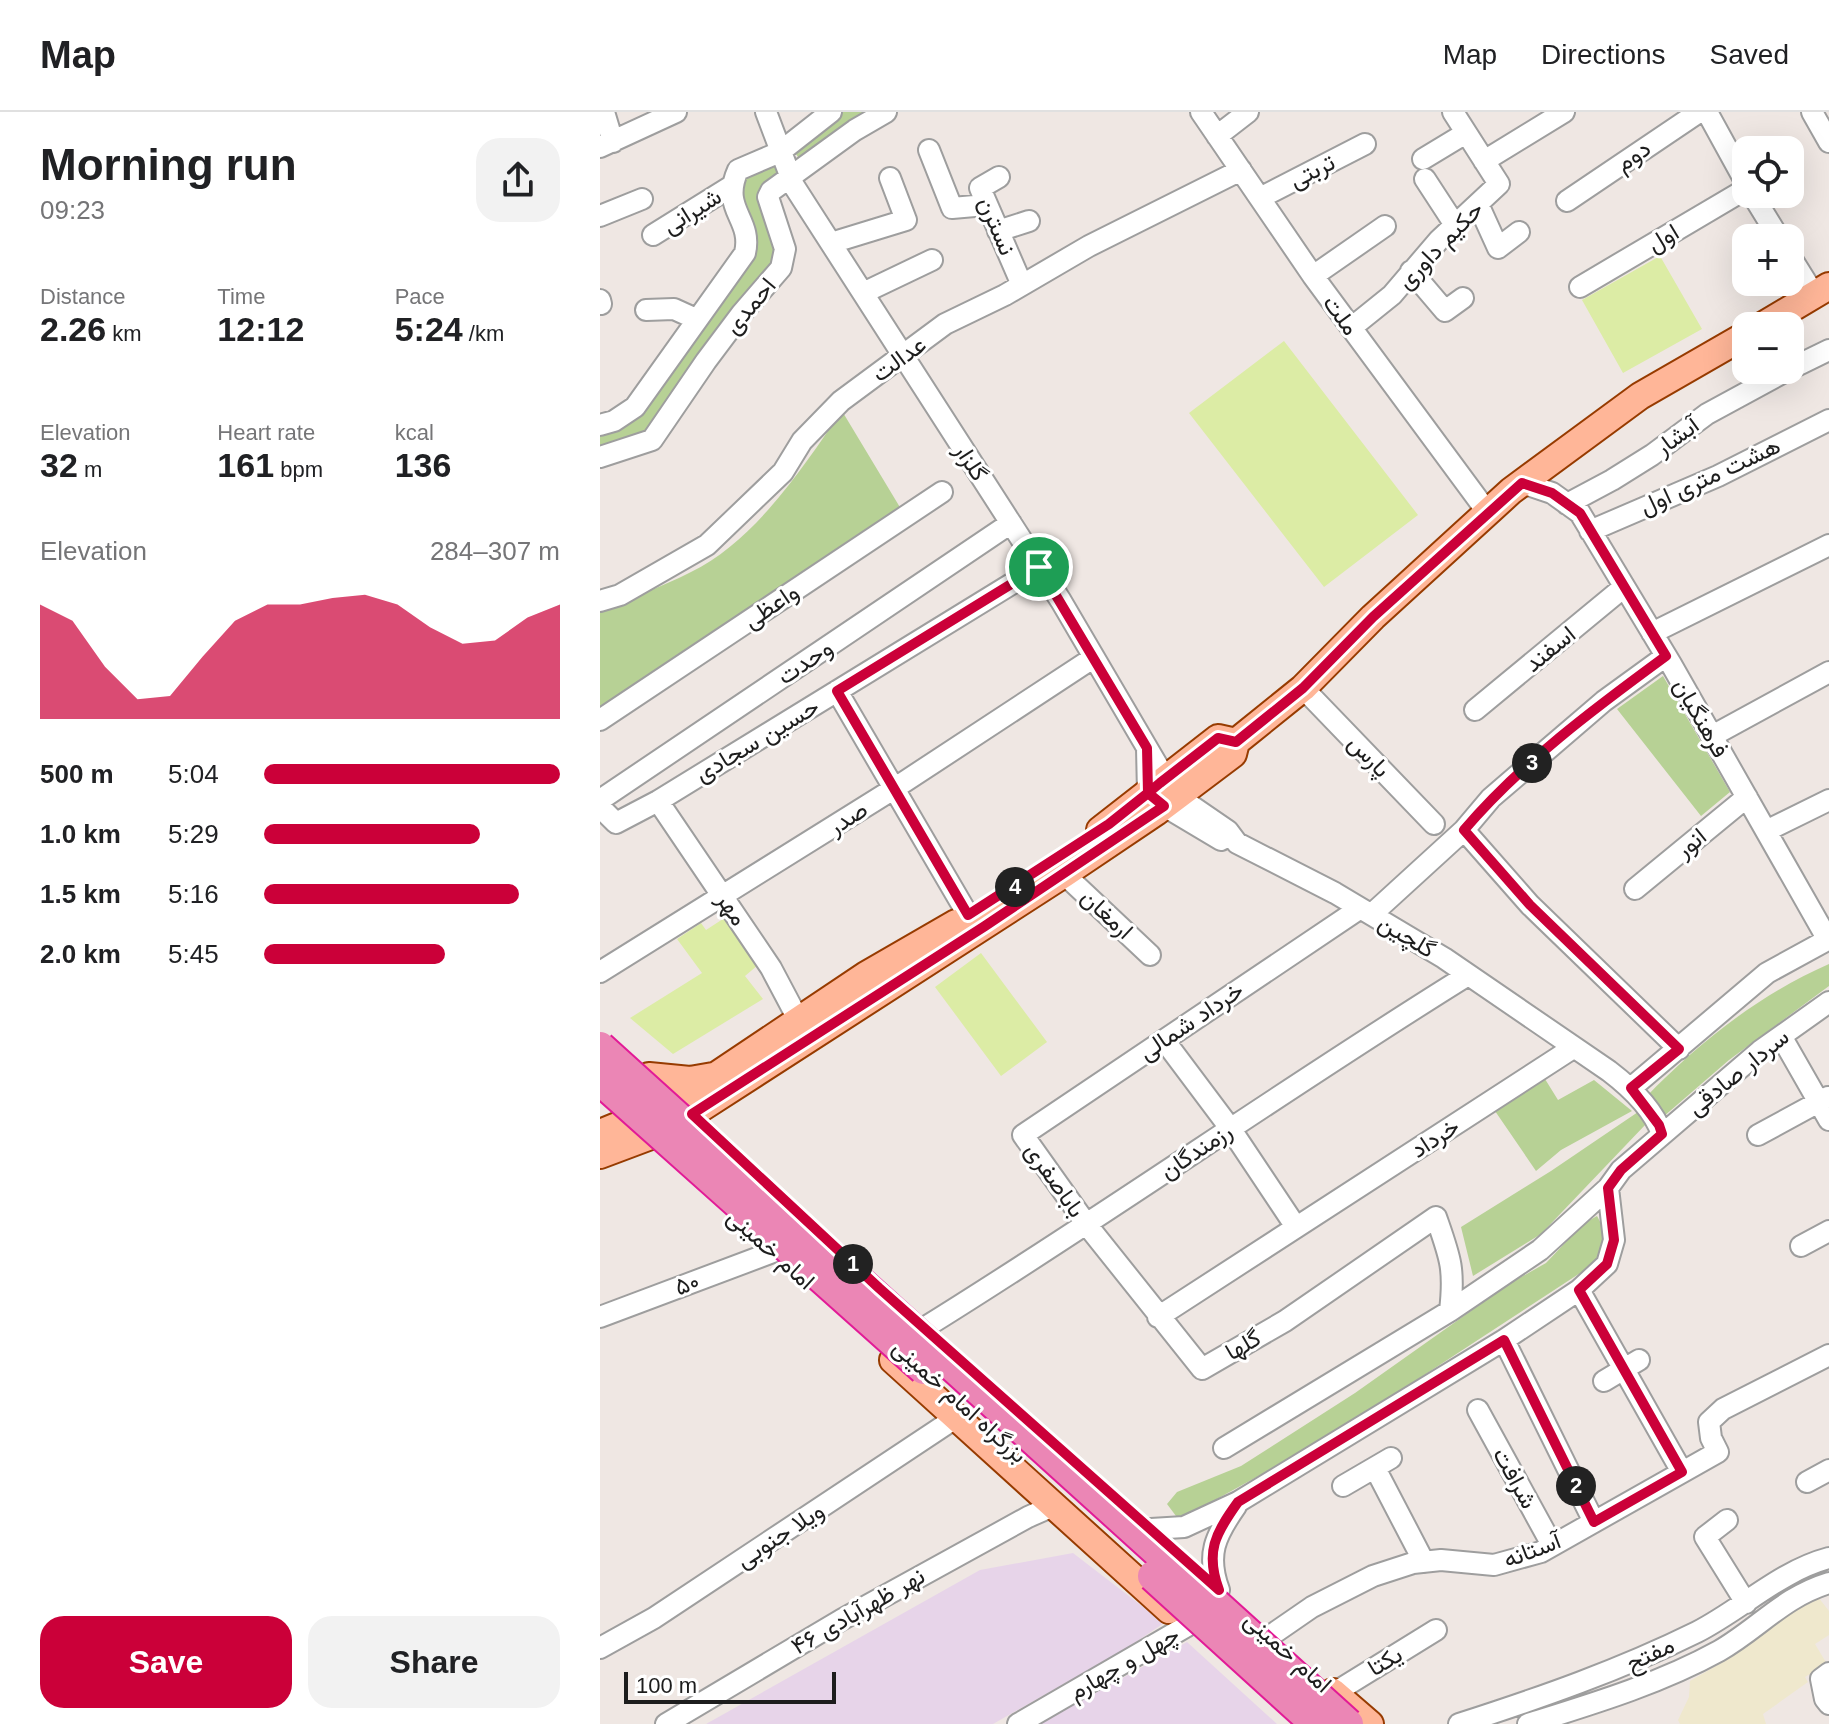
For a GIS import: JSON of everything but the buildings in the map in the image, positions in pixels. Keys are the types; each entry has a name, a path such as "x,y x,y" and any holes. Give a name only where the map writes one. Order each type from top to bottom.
{"highway":[{"name":"بزرگراه امام خمینی","path":"600,1047 1348,1724"},
{"name":"بزرگراه امام خمینی","path":"600,1080 1043,1475 1316,1724"}],"main road":[{"path":"1786,312 1822,291"},
{"path":"600,1155 639,1130 685,1108 1064,874 1164,794 1218,738 1236,742 1303,688 1373,617 1522,483 1640,396 1732,343"},
{"path":"685,1108 721,1074 866,975 968,915 1109,824 1164,794"},
{"name":"امام خمینی","path":"600,1033 924,1328 1370,1724"},
{"path":"649,1076 690,1080 721,1074"},
{"name":"امام خمینی","path":"600,1096 1297,1724"},
{"path":"600,1133 639,1130"}],"street":[{"path":"604,112 607,145 676,112"},
{"name":"گلزار","path":"766,112 790,179 1039,567 1147,748 1164,794"},
{"path":"730,187 738,170 780,152 831,112"},
{"name":"احمدی","path":"600,457 652,440 742,313 781,268 785,249 768,197 771,191 855,130 886,112"},
{"name":"ملت","path":"1201,112 1313,276 1488,513"},
{"path":"1217,136 1248,112"},
{"name":"حکیم داوری","path":"1351,328 1392,295 1455,225 1499,184 1453,112"},
{"path":"1484,161 1564,112"},
{"name":"دوم","path":"1567,201 1699,112"},
{"path":"1707,112 1732,159"},
{"path":"1812,112 1829,142"},
{"path":"1455,225 1424,169 1466,133"},
{"name":"تربتی","path":"1260,198 1365,144"},
{"path":"929,150 952,208 986,205"},
{"name":"عدالت","path":"600,601 620,595 707,545 783,472 802,441 841,401 945,324 1089,246 1241,170"},
{"name":"نسترن","path":"999,177 980,188 1022,285"},
{"path":"831,243 906,220 890,178"},
{"name":"احمدی","path":"600,425 614,421 635,407 745,253 748,239 733,204 730,187"},
{"name":"شیرانی","path":"653,235 730,187"},
{"name":"اول","path":"1580,287 1732,195"},
{"path":"600,216 642,199"},
{"path":"1478,204 1498,248 1519,232"},
{"path":"998,231 1029,221"},
{"path":"1313,276 1385,226"},
{"path":"863,293 932,260"},
{"path":"1411,271 1445,311 1463,298"},
{"path":"1804,271 1822,291"},
{"path":"646,310 674,309 696,319"},
{"name":"آبشار","path":"1804,362 1829,350"},
{"name":"آبشار","path":"1567,504 1626,472 1707,414 1763,384"},
{"name":"هشت متری اول","path":"1590,531 1718,476 1829,420"},
{"name":"فرهنگیان","path":"1522,483 1552,493 1580,513 1666,656 1828,940"},
{"name":"واعظی","path":"600,720 942,492"},
{"name":"وحدت","path":"600,800 1011,523"},
{"path":"1652,633 1829,545"},
{"name":"حسین سجادی","path":"600,807 616,823 658,801 1039,567"},
{"name":"اسفند","path":"1475,710 1624,587"},
{"name":"خرداد شمالی","path":"1023,1135 1164,1040 1365,912 1464,830 1491,798 1604,701 1666,656"},
{"name":"صدر","path":"600,972 724,897 1093,658"},
{"path":"1712,736 1829,672"},
{"name":"پارس","path":"1303,688 1434,824"},
{"path":"837,691 968,915"},
{"name":"گلچین","path":"1164,794 1218,840 1237,843 1335,893 1468,975 1631,1088 1659,1125 1662,1134"},
{"name":"انور","path":"1635,889 1747,797"},
{"path":"1766,831 1829,800"},
{"name":"مهر","path":"658,801 771,968 799,1021"},
{"path":"1464,830 1530,905 1679,1049"},
{"name":"ارمغان","path":"1064,874 1150,955"},
{"path":"1631,1088 1767,973 1828,940"},
{"name":"رزمندگان","path":"924,1328 1087,1225 1337,1056 1468,975"},
{"name":"سردار صادقی","path":"1224,1448 1396,1346 1540,1250 1662,1134 1781,1036 1829,1002"},
{"path":"1781,1036 1824,1099 1829,1120"},
{"path":"1164,1040 1230,1128 1296,1227"},
{"name":"خرداد","path":"1158,1317 1573,1048"},
{"path":"1758,1135 1824,1099"},
{"name":"باباصفری","path":"1023,1135 1087,1225"},
{"path":"1151,1529 1184,1527 1238,1502 1504,1340 1579,1290 1607,1264 1614,1240 1608,1188"},
{"name":"گلها","path":"1087,1225 1202,1369 1285,1321 1436,1217 1454,1276 1450,1311"},
{"path":"1801,1246 1829,1231"},
{"name":"۵۰","path":"600,1317 773,1252"},
{"path":"1579,1290 1631,1364 1682,1472"},
{"path":"1504,1340 1594,1522"},
{"name":"آستانه","path":"1270,1636 1312,1607 1373,1576 1424,1562 1441,1560 1494,1565 1541,1552 1718,1452 1711,1438 1709,1422 1723,1409 1829,1355"},
{"path":"1604,1381 1631,1364"},
{"name":"شرافت","path":"1478,1410 1552,1545"},
{"name":"ویلا جنوبی","path":"600,1648 654,1618 957,1417"},
{"path":"1343,1486 1383,1463 1424,1562"},
{"path":"1807,1482 1829,1470"},
{"path":"1219,1590 1211,1568 1215,1540 1238,1502"},
{"name":"نهر ظهرآبادی ۴۶","path":"666,1724 841,1620 1053,1506"},
{"path":"1727,1520 1705,1537 1746,1603"},
{"name":"مفتح","path":"1459,1724 1619,1669 1711,1624 1799,1567 1828,1562"},
{"name":"مفتح","path":"1528,1724 1628,1691 1677,1671 1720,1650 1794,1596 1829,1583"},
{"name":"چهل و چهارم","path":"1018,1724 1187,1626"},
{"name":"یکتا","path":"1334,1693 1436,1630"},
{"path":"1829,1673 1821,1679 1829,1704"}],"shaded area":[{"path":"1073,1553 1164,1623 1127,1648 993,1724 706,1724 980,1570"},
{"path":"1818,1597 1829,1611 1829,1635 1815,1644 1827,1664 1805,1677 1808,1682 1763,1714 1766,1724 1680,1724 1678,1720 1689,1697 1690,1681 1721,1663 1795,1599"},
{"path":"1187,1642 1277,1724 1040,1724"}],"green space":[{"path":"838,112 878,112 802,163 792,148"},
{"path":"783,156 792,169 774,181 775,263 648,436 600,452 600,430 610,428 748,258 741,206 743,176"},
{"path":"1660,256 1702,329 1623,373 1582,300"},
{"path":"1284,341 1418,515 1324,587 1189,413"},
{"path":"842,411 901,509 600,710 600,611 691,572 736,541 776,501"},
{"path":"1663,676 1730,792 1701,816 1617,709"},
{"path":"726,917 758,965 745,976 763,999 673,1054 630,1018 702,973 677,939 701,923 706,930"},
{"path":"981,953 1047,1042 1001,1076 935,987"},
{"path":"1829,964 1829,986 1729,1060 1663,1117 1646,1097 1709,1039 1754,1005"},
{"path":"1545,1079 1558,1100 1594,1080 1632,1111 1561,1150 1536,1171 1495,1111"},
{"path":"1638,1112 1646,1124 1541,1234 1473,1276 1461,1227"},
{"path":"1597,1216 1604,1239 1597,1262 1386,1400 1262,1474 1179,1520 1167,1504 1177,1492 1241,1466 1355,1393 1509,1284 1546,1263 1583,1224"}],"route":[{"path":"1039,567 837,691 968,915 1109,824 1148,793 1152,790 1160,783 1166,780 1218,738 1236,742 1303,688 1373,617 1522,483 1552,493 1580,513 1666,656 1604,701 1491,798 1464,830 1530,905 1679,1049 1631,1088 1659,1125 1662,1134 1621,1170 1608,1188 1614,1240 1607,1264 1579,1290 1682,1472 1594,1522 1504,1340 1238,1502 1215,1540 1211,1568 1219,1590 879,1288 692,1114 985,926 1164,806 1148,793 1147,748 1039,567"}]}
